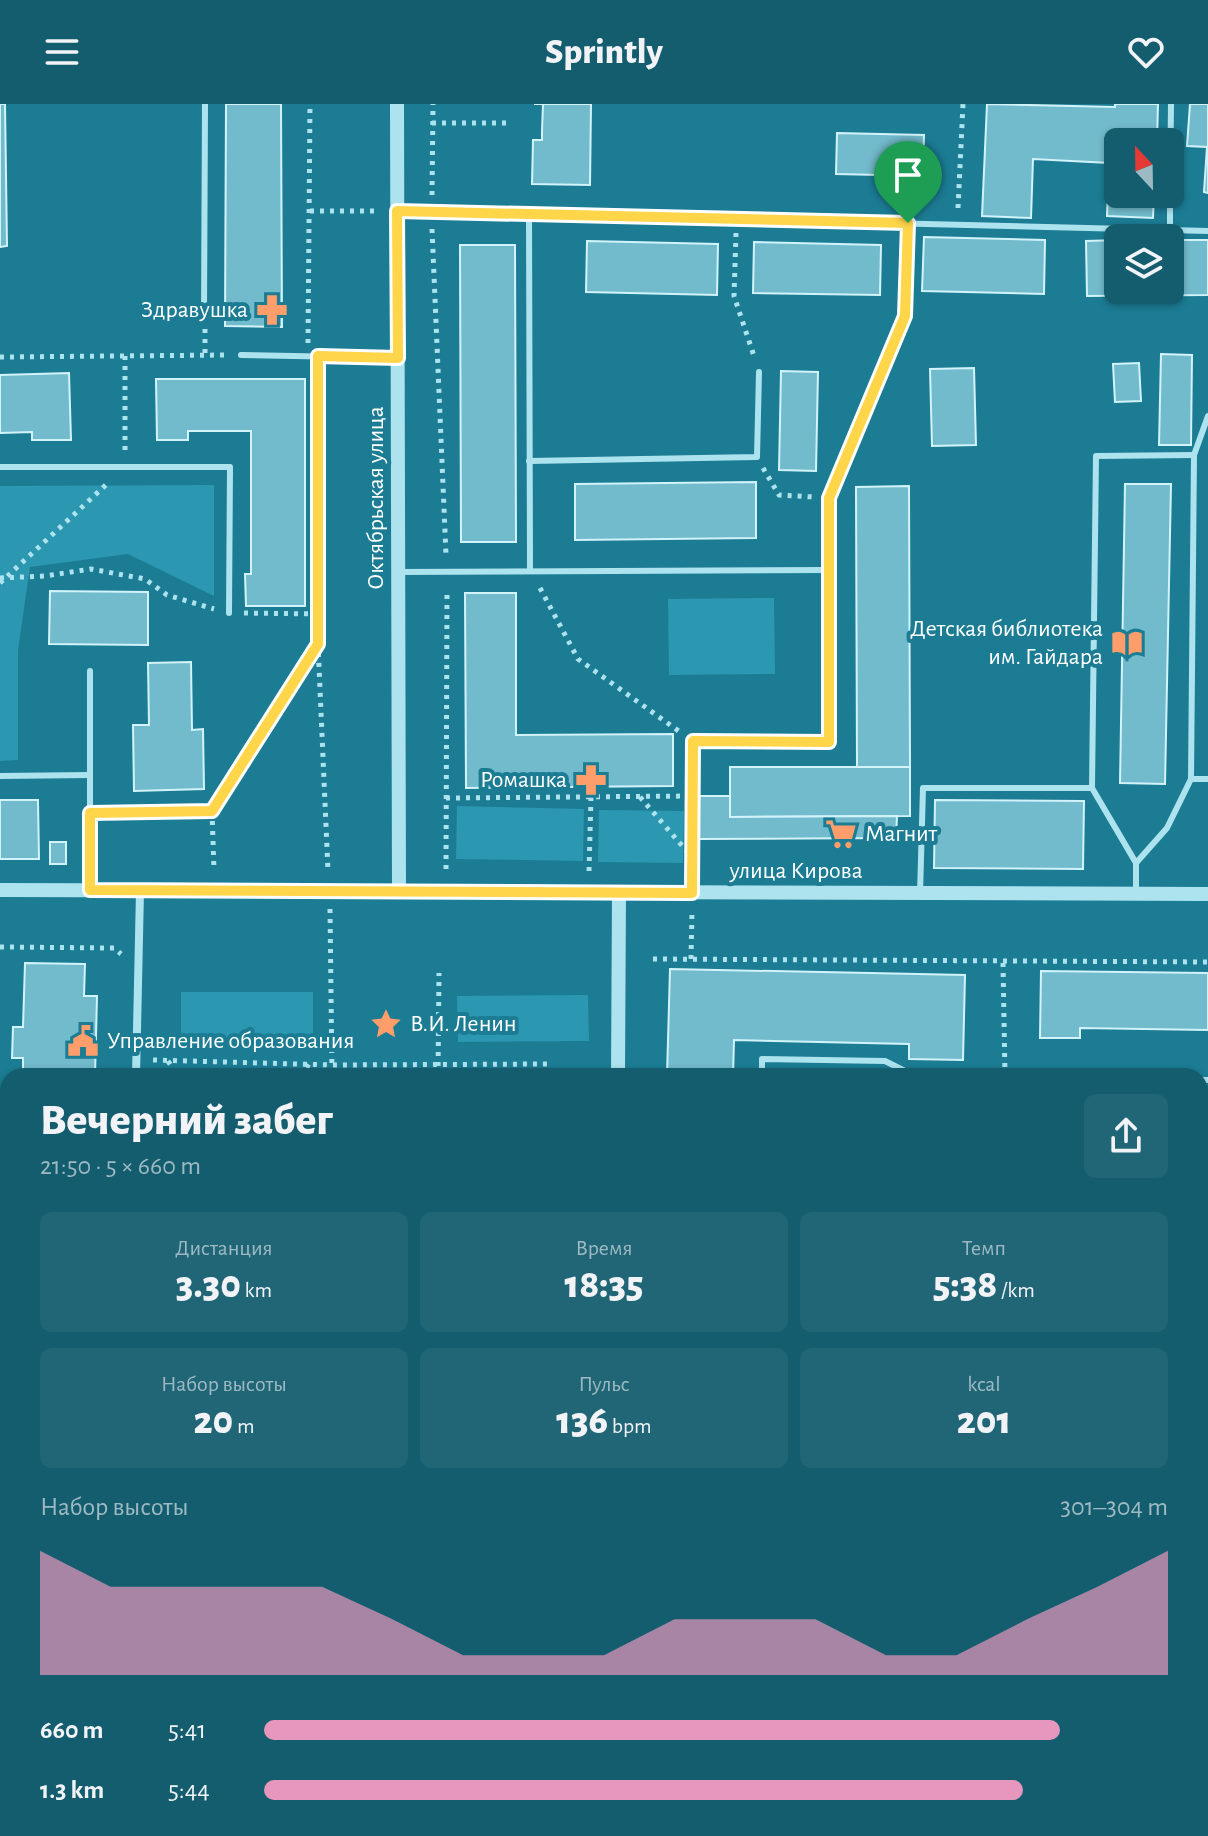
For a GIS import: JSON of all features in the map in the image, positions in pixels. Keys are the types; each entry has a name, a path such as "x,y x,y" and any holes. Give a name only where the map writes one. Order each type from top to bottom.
{"street":[{"name":"Октябрьская улица","path":"397,104 399,892"},
{"name":"улица Кирова","path":"0,890 1208,894"},
{"path":"136,1068 140,891"},
{"path":"618,1068 619,892"}],"lane":[{"path":"204,316 205,104"},
{"path":"1171,104 1171,128"},
{"path":"397,211 1104,228"},
{"path":"529,215 530,569"},
{"path":"1184,230 1208,231"},
{"path":"241,355 398,358"},
{"path":"529,461 757,457 759,372"},
{"path":"1136,863 1167,828 1191,779 1194,455 1208,416"},
{"path":"1136,894 1136,863 1092,788 1096,456 1194,455"},
{"path":"0,467 230,467 229,613"},
{"path":"693,741 829,742 829,498"},
{"path":"398,572 829,570"},
{"path":"90,671 90,890"},
{"path":"0,776 90,775"},
{"path":"1191,779 1208,779"},
{"path":"920,894 923,788 1092,788"},
{"path":"762,1068 762,1059 885,1061 899,1068"}],"path":[{"path":"308,356 310,104"},
{"path":"433,104 431,212 447,572 446,869"},
{"path":"957,225 963,104"},
{"path":"432,123 507,123"},
{"path":"310,211 397,211"},
{"path":"736,219 734,296 759,372"},
{"path":"757,457 779,495 829,498 905,316 908,223"},
{"path":"0,357 241,355"},
{"path":"318,356 318,644 330,892 332,1065"},
{"path":"0,578 45,576 91,569 145,579 167,595 229,613 318,614"},
{"path":"530,569 578,659 693,741 691,959"},
{"path":"214,873 212,811 318,644"},
{"path":"446,798 692,796"},
{"path":"589,871 591,797"},
{"path":"640,797 692,856"},
{"path":"90,813 212,811"},
{"path":"0,947 114,948 138,970"},
{"path":"653,959 1208,962"},
{"path":"1003,963 1005,1068"},
{"path":"438,1068 439,973"},
{"path":"136,1060 332,1065 549,1064"},
{"path":"167,1061 172,1068"},
{"path":"306,1068 309,1064"}],"shaded area":[{"path":"214,485 214,596 128,554 30,567 18,650 18,760 0,761 0,486"},
{"path":"774,598 775,674 669,675 668,599"},
{"path":"457,806 584,809 583,861 456,859"},
{"path":"599,810 684,811 683,863 598,862"},
{"path":"181,992 313,992 313,1040 181,1040"},
{"path":"588,995 589,1041 458,1042 457,996"}],"building":[{"path":"0,104 5,104 7,246 0,247"},
{"path":"226,104 281,104 282,327 225,326"},
{"path":"543,104 591,104 590,185 532,184 533,140 542,140"},
{"path":"987,104 1115,107 1115,104 1158,104 1157,128 1104,128 1104,163 1033,159 1031,218 982,216"},
{"path":"1190,104 1208,104 1208,193 1204,192 1207,147 1187,146"},
{"path":"837,133 924,135 923,176 836,174"},
{"path":"1107,208 1153,208 1153,218 1107,216"},
{"path":"924,237 1045,240 1044,294 922,291"},
{"path":"1104,240 1104,296 1087,296 1086,241"},
{"path":"1184,240 1208,240 1208,295 1184,295"},
{"path":"587,241 718,244 717,295 586,292"},
{"path":"754,242 881,245 880,295 753,293"},
{"path":"460,245 515,245 516,542 461,542"},
{"path":"1161,354 1192,355 1191,445 1159,445"},
{"path":"1139,363 1141,401 1115,402 1113,364"},
{"path":"974,368 976,445 932,446 930,369"},
{"path":"781,371 818,372 816,471 779,470"},
{"path":"69,373 71,440 32,440 32,432 0,433 0,375"},
{"path":"156,379 305,379 305,606 246,606 245,574 251,574 251,431 188,431 188,440 157,440"},
{"path":"756,482 756,538 575,540 575,484"},
{"path":"1125,484 1171,484 1165,784 1120,783"},
{"path":"909,486 910,767 857,767 856,487"},
{"path":"50,591 148,592 148,645 49,644"},
{"path":"465,593 516,593 516,735 673,734 673,786 466,788"},
{"path":"191,662 192,730 203,729 204,789 134,791 133,725 149,725 148,663"},
{"path":"730,767 910,767 910,816 730,817"},
{"path":"699,796 730,796 730,817 897,816 896,838 699,839"},
{"path":"0,800 38,800 39,859 0,859"},
{"path":"935,800 1084,801 1083,869 934,868"},
{"path":"50,842 66,842 66,864 50,864"},
{"path":"25,963 85,964 84,996 97,996 95,1068 23,1068 23,1058 12,1058 13,1027 23,1027"},
{"path":"670,969 965,975 963,1060 909,1059 909,1044 734,1040 733,1068 667,1068"},
{"path":"1041,971 1208,973 1208,1030 1080,1028 1080,1038 1040,1038"}],"place":[{"name":"Здравушка","path":"272,310"},
{"name":"Детская библиотека им. Гайдара","path":"1127,643"},
{"name":"Ромашка","path":"591,780"},
{"name":"Магнит","path":"841,834"},
{"name":"В.И. Ленин","path":"386,1024"},
{"name":"Управление образования","path":"83,1041"}],"route":[{"path":"397,211 908,223 905,316 829,498 829,742 693,741 692,893 90,890 90,813 212,811 318,644 318,356 398,358 397,211"}]}
